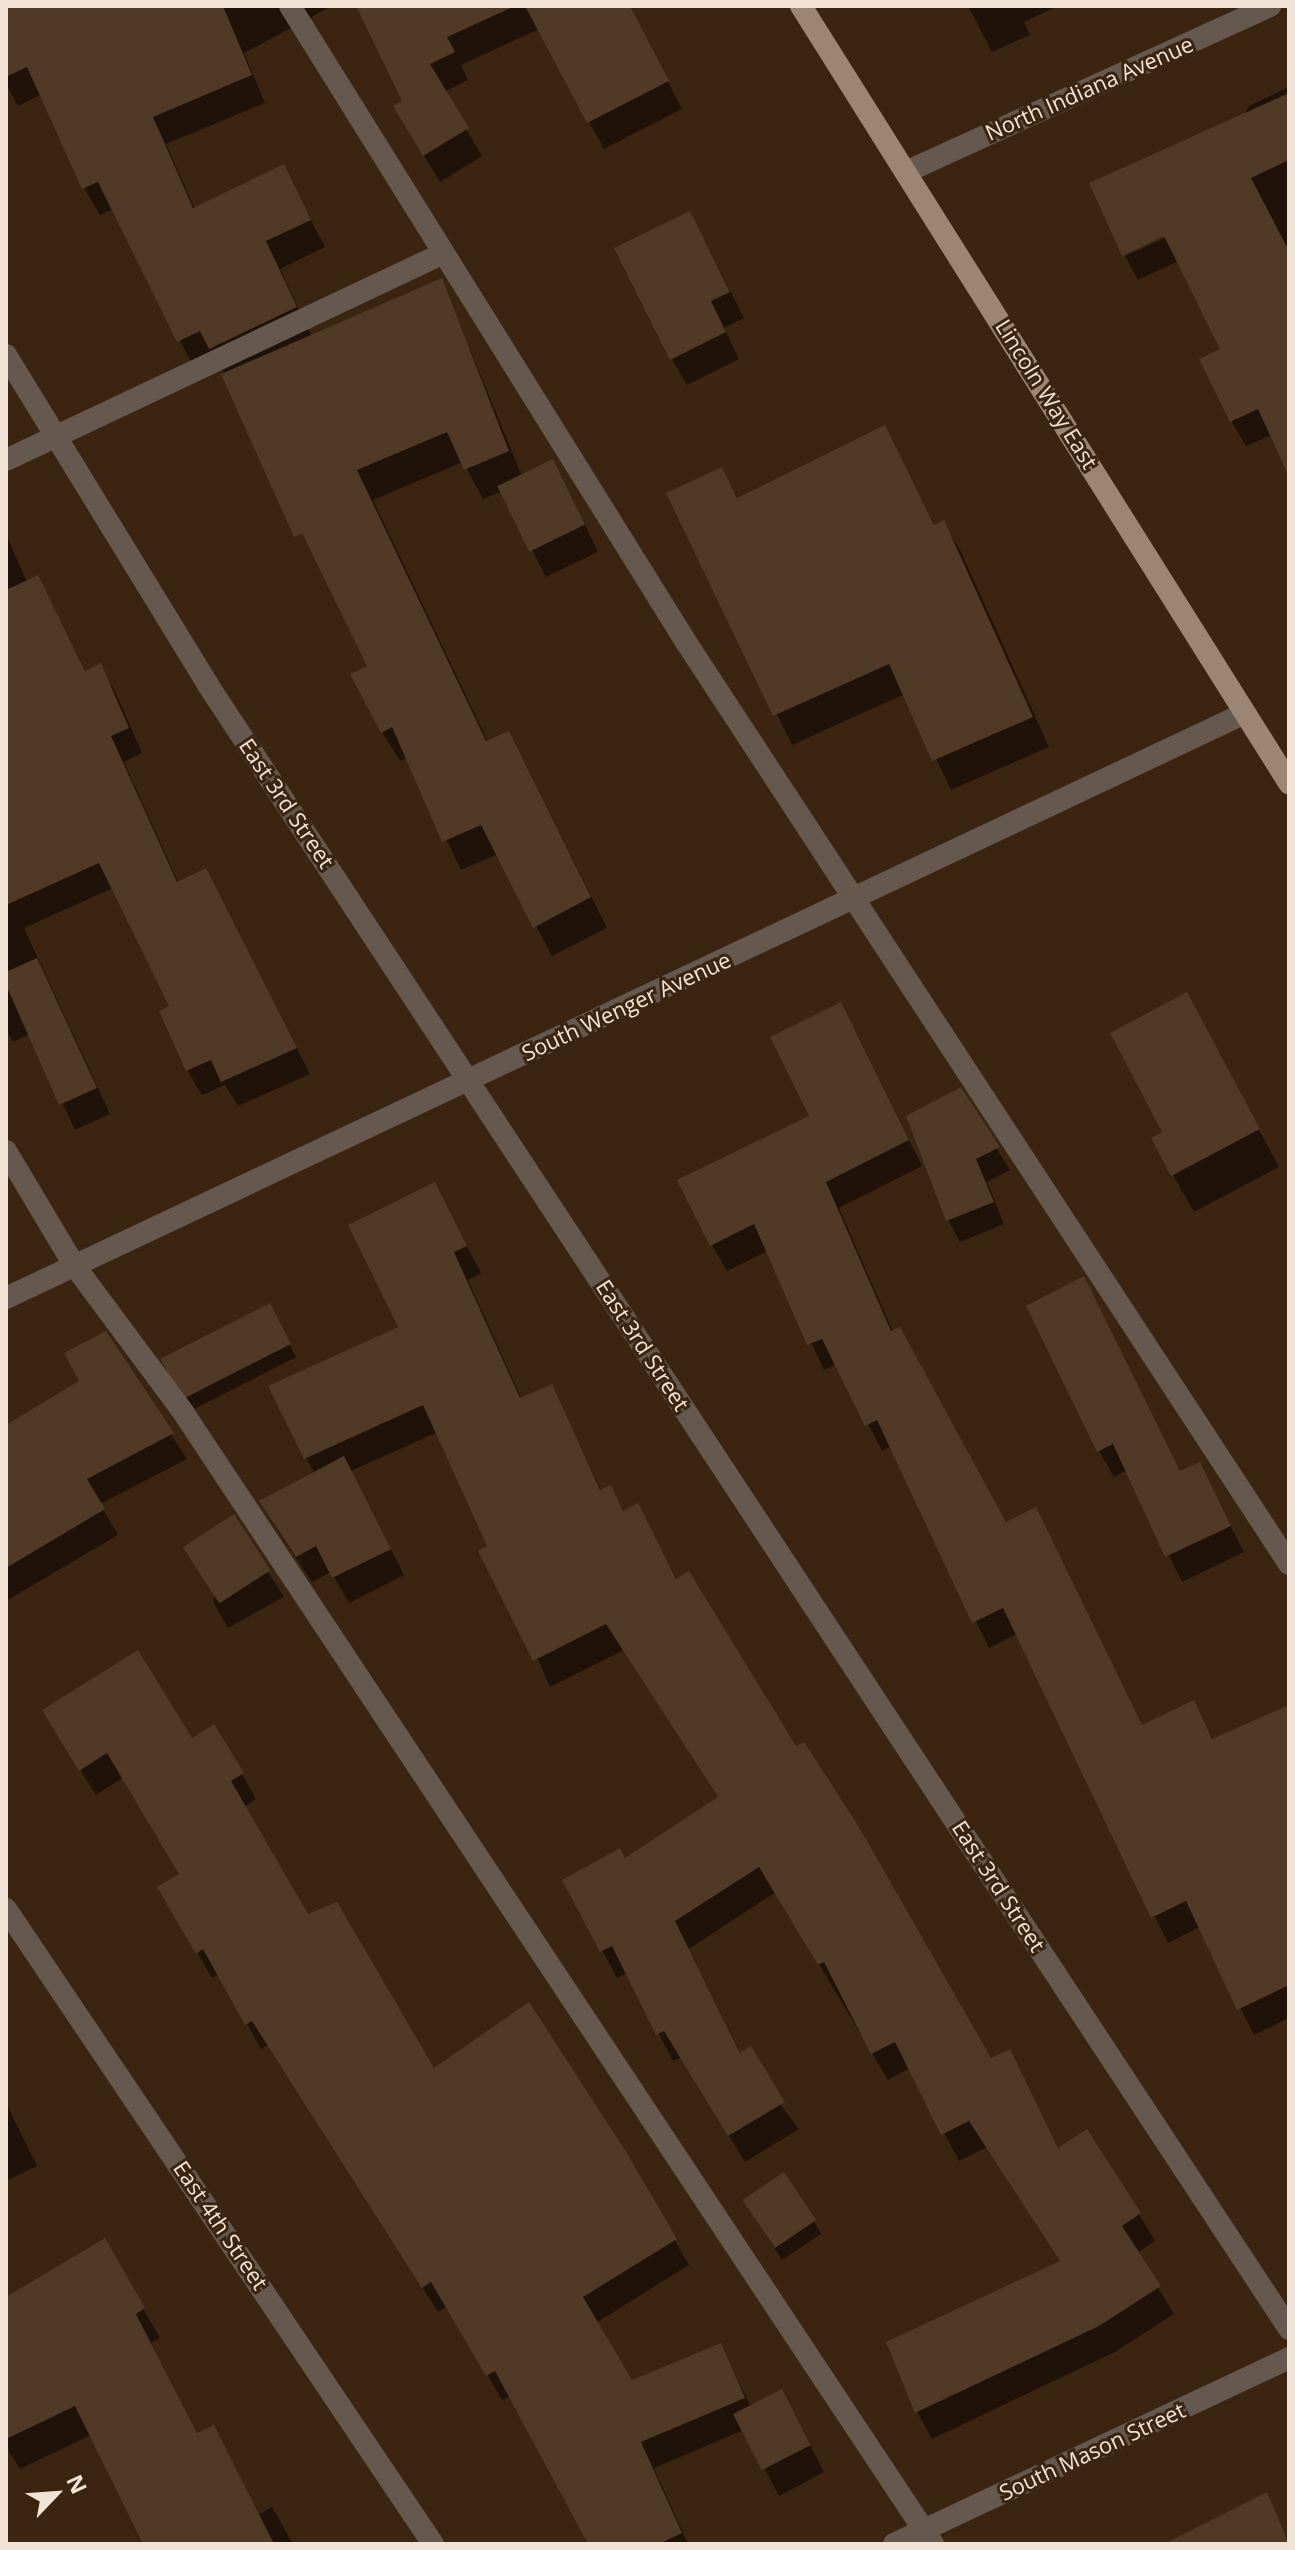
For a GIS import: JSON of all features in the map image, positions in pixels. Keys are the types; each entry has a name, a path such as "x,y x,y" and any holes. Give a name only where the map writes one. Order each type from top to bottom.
{"main road":[{"name":"Lincoln Way East","path":"801,6 908,171 1289,783"}],"street":[{"path":"290,6 852,897 1289,1564"},
{"name":"North Indiana Avenue","path":"908,171 1270,6"},
{"path":"6,460 444,253"},
{"name":"East 3rd Street","path":"6,355 208,685 1289,2329"},
{"name":"South Wenger Avenue","path":"6,1298 1245,713"},
{"path":"6,1151 74,1265 183,1412 928,2537"},
{"name":"East 4th Street","path":"6,1909 433,2544"},
{"name":"South Mason Street","path":"894,2544 928,2537 1289,2358"}],"building":[{"path":"6,6 223,6 252,75 153,117 193,208 284,164 311,220 266,241 297,307 209,349 200,331 177,342 98,182 82,189 27,67 6,77"},
{"path":"356,6 515,6 447,37 455,52 430,64 469,128 423,156 393,106 402,101"},
{"path":"525,6 630,6 669,81 587,123"},
{"path":"1289,93 1289,160 1251,178 1289,251 1289,477 1258,409 1230,422 1199,359 1220,349 1164,236 1122,256 1089,183"},
{"path":"690,211 730,292 711,301 726,332 670,360 614,248"},
{"path":"442,278 509,451 464,470 447,432 357,470 486,741 509,731 591,897 533,928 481,825 442,842 392,727 381,733 350,674 367,666 302,533 294,537 221,374"},
{"path":"885,425 934,525 944,520 1033,717 932,761 889,664 773,716 666,493 722,467 737,498"},
{"path":"553,459 585,525 529,552 497,486"},
{"path":"38,575 85,671 101,663 129,728 111,736 177,882 206,868 297,1048 221,1082 211,1060 186,1071 159,1011 169,1006 99,863 6,905 6,590"},
{"path":"37,958 97,1088 59,1105 6,985 6,972"},
{"path":"1187,992 1260,1129 1171,1176 1151,1138 1162,1132 1110,1033"},
{"path":"841,1002 909,1140 826,1182 891,1331 900,1327 1006,1522 1036,1507 1142,1725 1194,1700 1212,1739 1289,1705 1289,1985 1237,2010 1186,1901 1151,1918 1003,1608 972,1623 877,1420 865,1426 822,1339 807,1345 754,1224 710,1246 677,1180 809,1116 770,1037"},
{"path":"961,1087 1000,1147 976,1159 994,1202 946,1221 906,1116"},
{"path":"435,1182 467,1246 454,1252 520,1398 552,1384 600,1490 611,1485 623,1511 638,1503 676,1579 689,1571 796,1746 804,1742 859,1827 991,2058 1010,2049 1058,2148 1087,2129 1141,2213 1122,2226 1161,2286 1099,2326 915,2413 886,2342 1060,2261 969,2121 941,2135 895,2042 871,2054 824,1962 818,1965 759,1867 675,1921 740,2053 751,2046 785,2102 728,2136 664,2031 656,2035 612,1946 600,1952 562,1880 620,1848 625,1858 718,1797 606,1624 533,1661 478,1551 487,1546 423,1405 304,1459 268,1386 398,1327 348,1225"},
{"path":"1084,1276 1180,1471 1200,1462 1231,1526 1165,1557 1113,1444 1097,1452 1026,1306"},
{"path":"270,1303 291,1344 181,1400 160,1359"},
{"path":"106,1331 174,1433 87,1479 105,1509 6,1568 6,1425 79,1381 64,1353"},
{"path":"344,1456 391,1549 332,1578 316,1546 296,1557 259,1501"},
{"path":"234,1514 270,1570 219,1603 183,1547"},
{"path":"138,1650 192,1738 214,1724 244,1773 231,1781 308,1914 337,1902 434,2068 529,2002 625,2150 677,2239 583,2297 632,2380 721,2343 745,2398 641,2442 682,2533 659,2544 588,2544 495,2371 486,2376 431,2282 422,2288 252,2021 245,2025 203,1949 196,1954 157,1887 179,1874 107,1753 79,1771 42,1710"},
{"path":"784,2172 816,2220 775,2248 743,2200"},
{"path":"105,2238 145,2308 136,2314 197,2433 214,2425 274,2544 143,2544 75,2406 6,2439 6,2297"},
{"path":"782,2389 811,2445 762,2470 733,2414"},
{"path":"1267,2492 1289,2544 1164,2544"}]}
